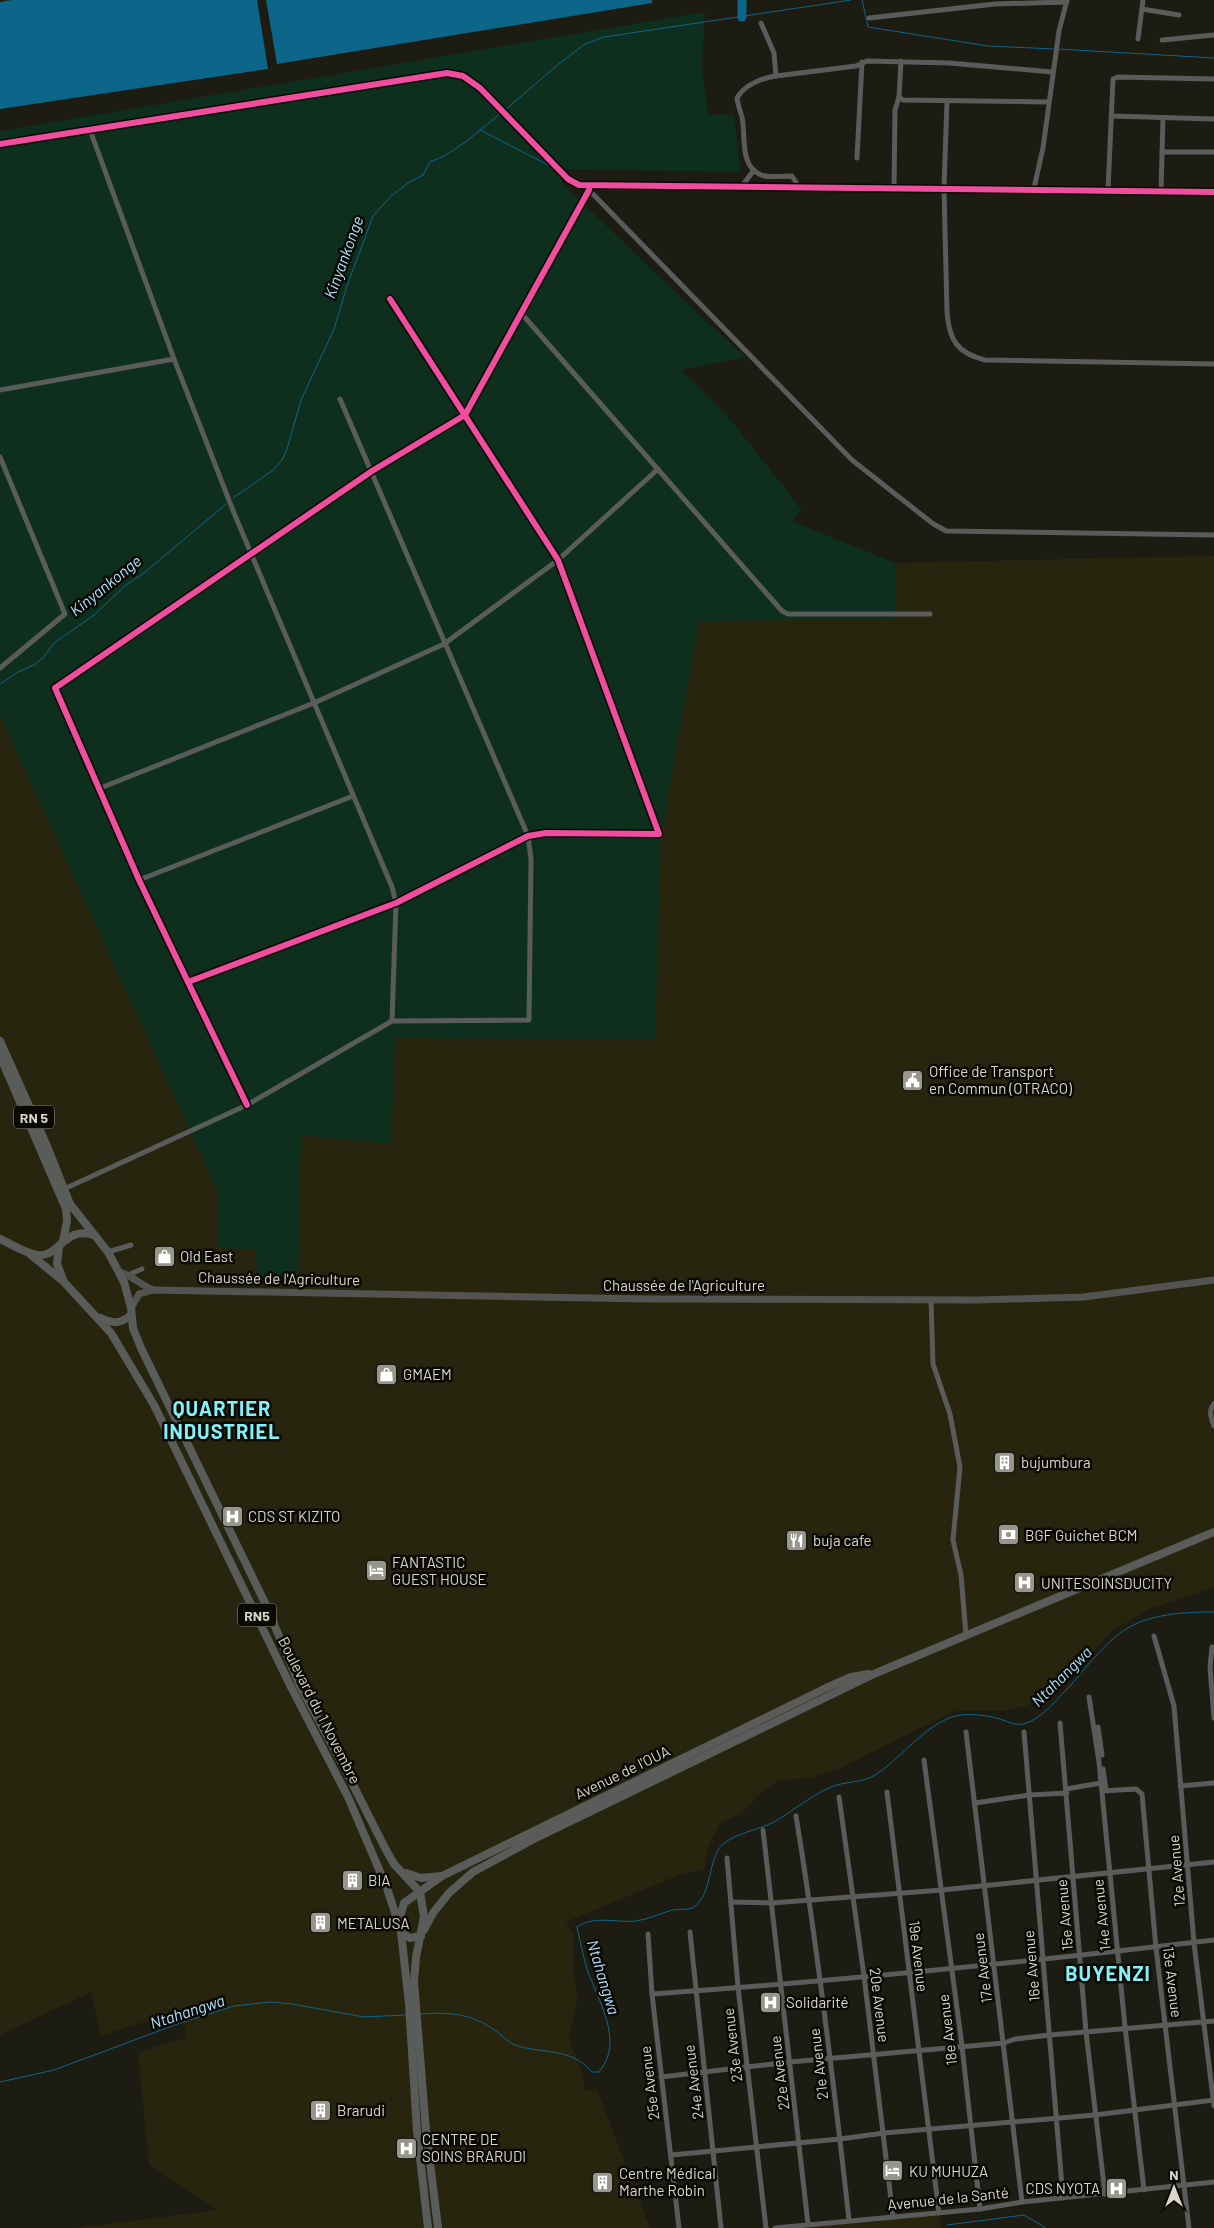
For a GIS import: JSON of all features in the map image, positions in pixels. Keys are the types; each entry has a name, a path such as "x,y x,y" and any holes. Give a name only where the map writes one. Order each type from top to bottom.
{"main road":[{"name":"RN 5","path":"0,1041 64,1193"},
{"name":"RN 5","path":"0,1056 64,1193"},
{"name":"RN5","path":"64,1193 74,1211 94,1235"},
{"name":"RN5","path":"61,1243 67,1221 64,1193"},
{"path":"0,1239 37,1255 43,1254 76,1233 83,1232 94,1235"},
{"name":"Boulevard du 1 Novembre","path":"94,1235 124,1274 131,1312 141,1348 266,1605 299,1684 394,1864 420,1892 424,1917 415,1966 412,2004"},
{"name":"Boulevard du 1 Novembre","path":"61,1243 57,1264 64,1282 98,1316 111,1333 154,1405 292,1687 336,1772 387,1888 399,1922 415,2028"},
{"path":"24,1250 64,1282"},
{"path":"98,1316 114,1323 125,1320 131,1312"},
{"path":"205,1509 216,1503"},
{"name":"Avenue de l'OUA","path":"421,1936 433,1913 449,1893 485,1864 828,1691 851,1677 876,1673 1214,1532"},
{"name":"Avenue de l'OUA","path":"399,1922 404,1904 442,1876 828,1691"},
{"path":"336,1772 344,1767"},
{"path":"402,1872 421,1878 442,1876"},
{"path":"401,1932 410,1938 421,1936"},
{"name":"RN5","path":"415,2028 414,2101 428,2228"},
{"name":"RN5","path":"415,2028 438,2228"}],"street":[{"path":"1138,39 1143,0"},
{"path":"869,18 995,4 1067,1 1052,72 1043,148 1034,188"},
{"path":"1142,9 1179,15"},
{"path":"761,23 774,53 776,76"},
{"path":"1162,40 1214,35"},
{"path":"799,187 792,176 761,175 748,162 742,118 737,98 740,92 755,82 776,76 856,66 862,62 901,61 1052,72"},
{"path":"894,188 895,110 899,96 901,61"},
{"path":"857,158 862,62"},
{"path":"0,144 447,73 463,76 473,82 568,179 587,188 852,460 932,523 946,531 1214,535"},
{"path":"1108,190 1113,81 1115,78 1214,79"},
{"path":"899,96 903,100 1048,102"},
{"path":"948,100 944,188 948,320 953,339 967,354 985,360 1214,364"},
{"path":"1111,116 1214,119"},
{"path":"1162,191 1163,118"},
{"path":"90,130 174,359 252,554 392,887 396,903 392,1020"},
{"path":"1162,152 1214,152"},
{"path":"742,186 754,170"},
{"path":"587,188 742,186 1034,188 1214,192"},
{"path":"247,1105 139,880 55,688 372,471 465,415 587,188"},
{"path":"188,982 396,903 528,836 546,833 659,834 558,560 390,299"},
{"path":"521,313 785,613 930,614"},
{"path":"0,390 174,359"},
{"path":"64,1193 247,1105 392,1020 529,1020 531,859 528,836 340,399"},
{"path":"0,457 65,614 0,668"},
{"path":"98,789 314,703 444,644 558,560 658,469"},
{"path":"139,880 353,796"},
{"path":"108,1252 131,1244"},
{"path":"124,1274 142,1269"},
{"name":"Chaussée de l'Agriculture","path":"124,1274 140,1285 153,1290 648,1299 931,1300 1084,1297 1214,1280"},
{"path":"131,1312 139,1294 153,1290"},
{"path":"931,1300 934,1364 950,1414 960,1467 953,1540 962,1582 966,1635"},
{"path":"1214,1404 1210,1408 1214,1426"},
{"name":"12e Avenue","path":"1154,1636 1174,1706 1194,1943 1214,2106"},
{"path":"1212,1647 1210,1664 1214,1718"},
{"name":"14e Avenue","path":"1089,1697 1101,1783 1104,1790 1109,1873 1144,2190"},
{"name":"15e Avenue","path":"1060,1723 1086,2032 1094,2115 1105,2194"},
{"path":"1098,1727 1104,1790"},
{"name":"17e Avenue","path":"966,1732 986,1885 1022,2202"},
{"name":"16e Avenue","path":"1024,1732 1063,2198"},
{"name":"18e Avenue","path":"924,1760 962,2046 980,2209"},
{"path":"975,1803 1066,1791 1101,1783"},
{"path":"1180,1786 1214,1783"},
{"name":"13e Avenue","path":"1104,1790 1136,1789 1142,1794 1156,1948 1189,2228"},
{"name":"19e Avenue","path":"887,1792 939,2213"},
{"name":"20e Avenue","path":"838,1798 864,1976 893,2216"},
{"name":"21e Avenue","path":"796,1816 810,1900 831,2059 849,2220"},
{"name":"22e Avenue","path":"763,1830 808,2224"},
{"name":"23e Avenue","path":"727,1858 738,1987 766,2228"},
{"path":"731,1902 772,1903 942,1890 1214,1862"},
{"name":"24e Avenue","path":"690,1932 721,2228"},
{"name":"25e Avenue","path":"648,1934 652,1994 679,2228"},
{"path":"652,1994 908,1973 1156,1948 1214,1940"},
{"path":"661,2077 790,2062 1004,2043 1015,2039 1050,2035 1214,2021"},
{"path":"671,2155 884,2133 1094,2115 1214,2100"},
{"name":"Avenue de la Santé","path":"775,2228 980,2209 1022,2202 1214,2182"}],"shaded area":[{"path":"1214,556 1214,1587 1147,1610 1111,1632 1078,1668 1028,1705 1005,1711 954,1711 839,1769 813,1777 777,1781 760,1793 742,1813 720,1823 707,1849 705,1869 681,1874 566,1922 573,1933 574,1976 578,1998 569,2038 582,2072 585,2091 597,2090 650,2228 75,2228 218,2210 149,2165 138,2052 187,2038 182,2015 144,2022 101,2036 91,1992 0,2035 0,716 218,1192 218,1248 256,1249 257,1278 298,1281 301,1135 391,1144 395,1038 655,1040 661,836 699,621 896,619 895,563"},
{"path":"939,2211 941,2228 759,2228 893,2215"}],"green space":[{"path":"705,12 702,65 708,114 734,115 741,172 563,169 562,183 746,357 681,370 730,419 802,510 792,521 895,563 896,619 699,621 661,836 655,1040 395,1038 391,1144 301,1135 298,1282 257,1282 256,1249 218,1248 218,1192 0,716 0,131"}],"water":[{"path":"12,0 257,0 268,69 0,109 0,2"},
{"path":"266,0 652,0 652,3 277,64"}],"waterway":[{"name":"Kinyankonge","path":"742,0 742,17"},
{"name":"Kinyankonge","path":"505,110 585,44 604,37 851,0"},
{"path":"862,0 868,27 988,46 1054,49"},
{"path":"1058,49 1214,58"},
{"name":"Kinyankonge","path":"233,498 272,471 282,460 301,400 334,329 347,286 373,216 391,196 408,183 423,175 430,162 458,147 500,114"},
{"path":"480,130 552,167"},
{"path":"569,175 575,178"},
{"name":"Kinyankonge","path":"0,684 43,658 54,643 94,615 126,585 144,573 226,504"},
{"name":"Ntahangwa","path":"420,2014 440,2013 467,2017 496,2031 514,2045 568,2056 579,2061 592,2072 599,2072 606,2060 610,2047 610,2034 607,2021 587,1969 577,1927 584,1923 598,1920 636,1921 673,1910 692,1908 699,1903 707,1887 714,1858 718,1850 729,1840 772,1823 831,1787 870,1778 885,1768 923,1734 955,1716 981,1715 1020,1724 1035,1719 1069,1687 1107,1644 1135,1624 1160,1616 1214,1612"},
{"name":"Ntahangwa","path":"0,2082 54,2070 180,2023 234,2006 270,2002 364,2017 406,2015"},
{"path":"947,2225 1024,2215 1046,2228"}],"cycle path":[{"path":"0,144 447,73 463,76 480,88 568,179 579,185 1214,192"},
{"path":"247,1105 139,880 55,688 372,471 465,415 589,190"},
{"path":"188,982 396,903 528,836 546,833 659,834 558,560 390,299"}],"place":[{"name":"Office de Transport en Commun (OTRACO)","path":"913,1080"},
{"name":"Old East","path":"164,1256"},
{"name":"GMAEM","path":"387,1374"},
{"name":"bujumbura","path":"1005,1462"},
{"name":"CDS ST KIZITO","path":"232,1516"},
{"name":"BGF Guichet BCM","path":"1009,1535"},
{"name":"buja cafe","path":"797,1540"},
{"name":"FANTASTIC GUEST HOUSE","path":"376,1571"},
{"name":"UNITESOINSDUCITY","path":"1025,1583"},
{"name":"BIA","path":"352,1880"},
{"name":"METALUSA","path":"321,1923"},
{"name":"Solidarité","path":"770,2002"},
{"name":"Brarudi","path":"321,2110"},
{"name":"CENTRE DE SOINS BRARUDI","path":"406,2148"},
{"name":"KU MUHUZA","path":"893,2171"},
{"name":"Centre Médical Marthe Robin","path":"603,2182"},
{"name":"CDS NYOTA","path":"1116,2188"}],"district":[{"name":"QUARTIER INDUSTRIEL","path":"222,1420"},
{"name":"BUYENZI","path":"1108,1973"}]}
